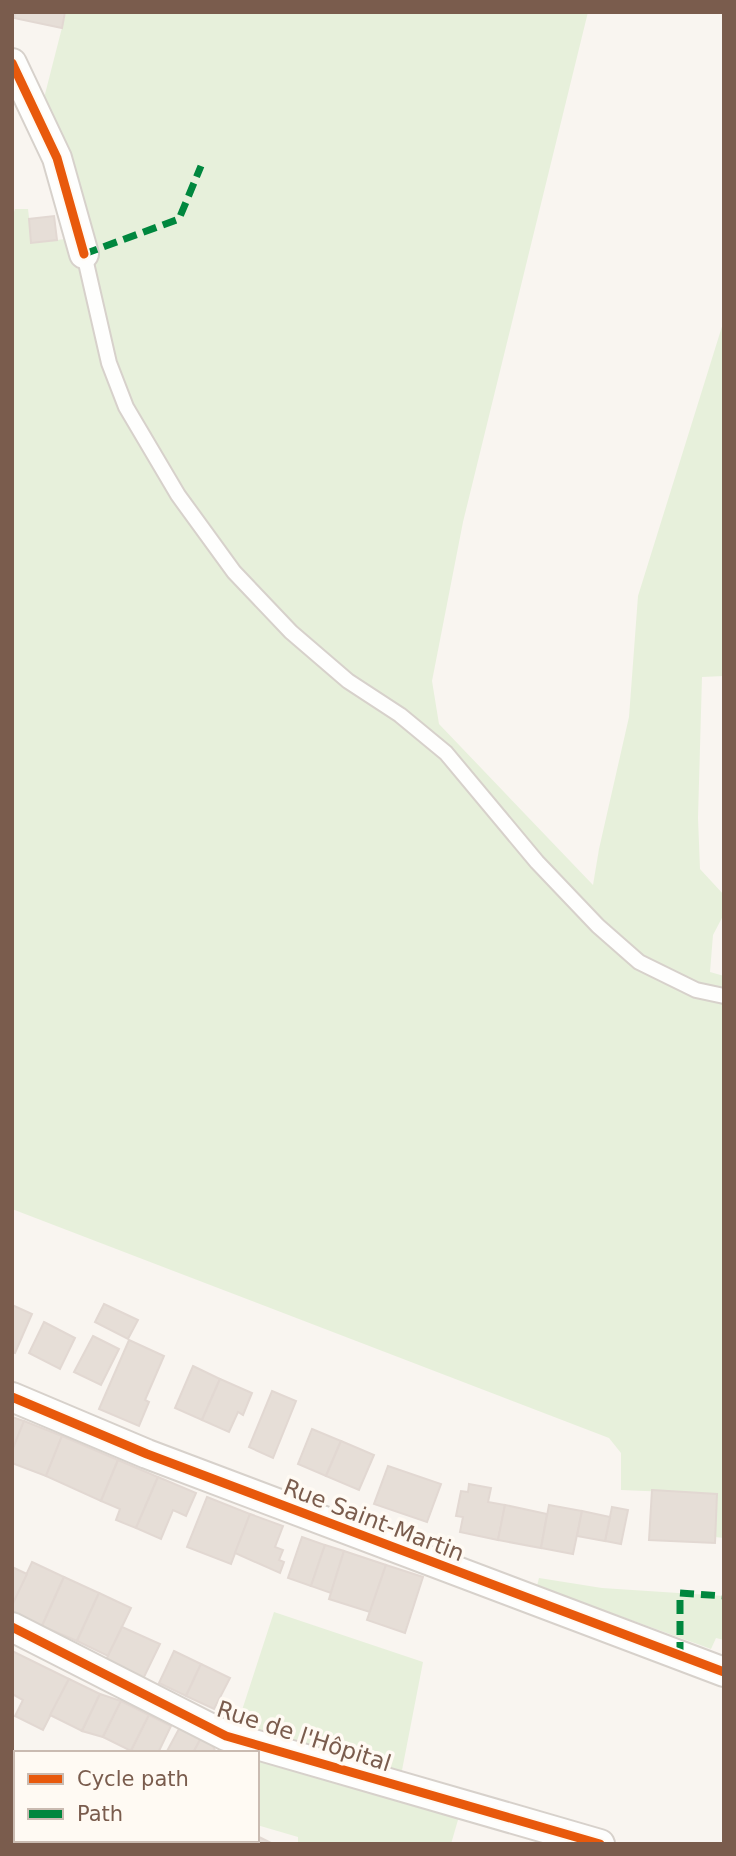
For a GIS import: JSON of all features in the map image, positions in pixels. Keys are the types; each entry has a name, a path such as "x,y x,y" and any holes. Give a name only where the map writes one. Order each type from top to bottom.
{"street":[{"path":"12,63 57,158 84,254"},
{"name":"Rue Saint-Martin","path":"12,1397 147,1454 724,1672"},
{"name":"Rue de l'Hôpital","path":"12,1628 226,1736 600,1844"}],"lane":[{"path":"84,254 110,363 126,407 178,495 234,572 291,632 338,673 400,715 446,753 537,862 598,926 639,962 695,990 724,996"}],"green space":[{"path":"66,12 588,12 463,522 432,681 439,724 593,885 629,717 638,596 724,320 724,676 702,677 698,818 700,869 724,895 724,914 713,935 710,972 724,976 724,1538 715,1537 717,1494 621,1490 621,1453 609,1438 12,1209 12,218 15,209 28,209 32,243 65,239 70,258 98,248 66,143 43,102"},
{"path":"539,1578 602,1588 724,1596 724,1640 716,1638 711,1649 537,1586"},
{"path":"274,1612 423,1662 397,1796 460,1813 451,1844 298,1844 298,1837 259,1826 259,1751 229,1751"}],"building":[{"path":"15,12 65,12 62,28 14,18"},
{"path":"54,216 57,240 31,243 29,219"},
{"path":"104,1304 138,1320 128,1339 95,1322"},
{"path":"12,1305 32,1314 15,1353 12,1352"},
{"path":"44,1322 75,1338 60,1369 29,1353"},
{"path":"93,1336 119,1349 101,1385 74,1372"},
{"path":"129,1340 164,1356 145,1400 149,1402 139,1426 99,1409"},
{"path":"193,1366 220,1379 202,1420 175,1408"},
{"path":"220,1379 252,1393 243,1415 238,1412 229,1432 202,1420"},
{"path":"272,1391 296,1401 273,1458 249,1447"},
{"path":"12,1417 24,1421 12,1451"},
{"path":"24,1421 62,1436 46,1476 12,1463 12,1451"},
{"path":"312,1429 341,1441 326,1476 298,1464"},
{"path":"62,1436 118,1460 101,1501 46,1476"},
{"path":"341,1441 374,1455 359,1490 326,1476"},
{"path":"118,1460 158,1477 136,1528 116,1520 120,1509 101,1501"},
{"path":"388,1466 441,1484 427,1522 374,1504"},
{"path":"158,1477 196,1493 186,1516 173,1510 161,1539 136,1528"},
{"path":"469,1484 491,1488 488,1502 505,1505 498,1540 460,1532 463,1517 456,1516 461,1491 468,1492"},
{"path":"652,1490 717,1494 715,1543 649,1540"},
{"path":"207,1497 250,1514 231,1564 187,1547"},
{"path":"505,1505 547,1514 541,1548 498,1540"},
{"path":"549,1505 582,1511 573,1554 541,1548"},
{"path":"612,1507 628,1510 621,1544 605,1541"},
{"path":"582,1511 610,1517 605,1541 577,1536"},
{"path":"250,1514 283,1526 275,1547 283,1550 279,1560 284,1562 280,1573 235,1553"},
{"path":"302,1537 325,1545 311,1586 288,1578"},
{"path":"325,1545 344,1551 331,1593 311,1586"},
{"path":"344,1551 386,1565 370,1612 329,1599"},
{"path":"32,1562 64,1577 42,1626 12,1612 12,1605"},
{"path":"386,1565 423,1577 405,1633 367,1620"},
{"path":"12,1567 27,1574 12,1605"},
{"path":"64,1577 99,1593 77,1641 42,1626"},
{"path":"99,1593 131,1608 108,1656 77,1641"},
{"path":"122,1627 160,1644 143,1679 105,1662"},
{"path":"12,1651 69,1679 43,1730 15,1716 23,1700 12,1694"},
{"path":"174,1651 201,1664 186,1696 159,1683"},
{"path":"201,1664 230,1678 214,1709 186,1696"},
{"path":"69,1679 100,1694 82,1731 50,1715"},
{"path":"100,1694 121,1701 103,1737 82,1731"},
{"path":"121,1701 149,1715 131,1751 103,1737"},
{"path":"149,1715 171,1726 159,1751 131,1751"},
{"path":"180,1727 201,1738 194,1751 167,1751"},
{"path":"201,1738 213,1746 215,1751 194,1751"},
{"path":"12,1819 14,1842 18,1842 12,1844"},
{"path":"259,1837 273,1844 239,1844 259,1842"},
{"path":"18,1842 47,1842 46,1844"},
{"path":"206,1842 240,1842 239,1844 205,1844"}],"marked path":[{"path":"84,254 179,219 201,166"},
{"path":"680,1656 680,1593 724,1596"}],"cycle path":[{"path":"12,63 57,158 84,254"},
{"path":"12,1397 147,1454 724,1672"},
{"path":"12,1627 226,1736 600,1844"}]}
